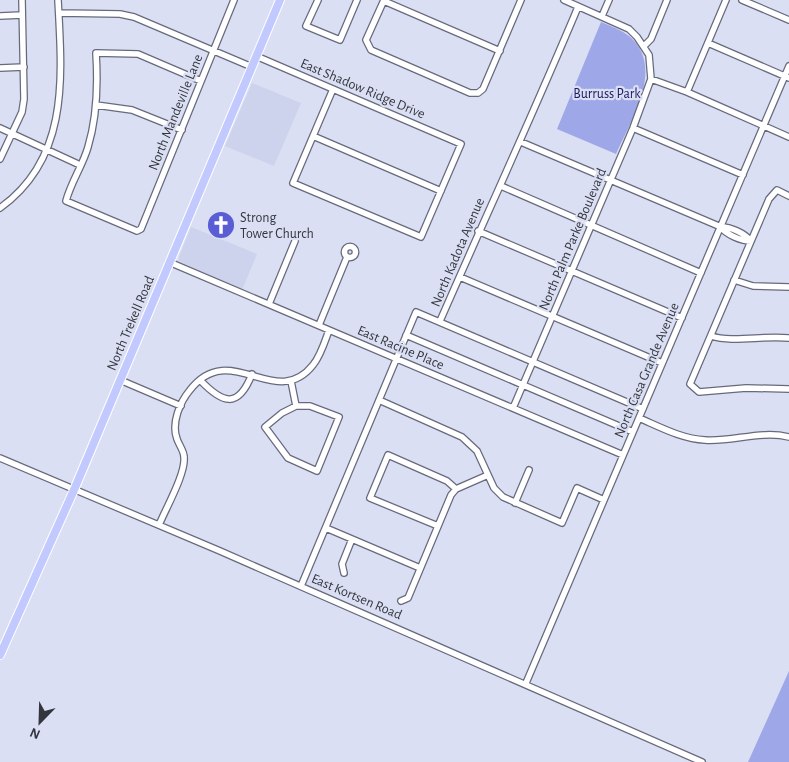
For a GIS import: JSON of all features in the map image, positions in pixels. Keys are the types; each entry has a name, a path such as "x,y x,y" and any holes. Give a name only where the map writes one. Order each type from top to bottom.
{"main road":[{"name":"North Trekell Road","path":"0,655 74,490 280,0"}],"street":[{"path":"0,159 22,112 24,67 22,0"},
{"path":"0,208 22,189 37,168 54,131 60,95 58,0"},
{"path":"318,0 306,26 340,40 355,1"},
{"path":"500,51 384,0 366,40 371,50 470,93 478,94 483,89 500,51 521,0"},
{"path":"564,0 629,29 644,46 649,55 651,79 687,92 789,137"},
{"path":"602,16 609,0"},
{"path":"644,46 651,39 667,0"},
{"path":"687,92 726,0"},
{"path":"742,0 789,20"},
{"name":"North Mandeville Lane","path":"80,165 66,201 137,232 141,229 232,1"},
{"name":"North Kadota Avenue","path":"301,586 416,312 440,321 478,231 521,142 578,7"},
{"path":"59,13 120,14 134,17 252,67"},
{"path":"0,16 22,15"},
{"path":"708,43 787,77"},
{"path":"0,128 80,165 88,148 96,105 96,53 138,54 201,81"},
{"name":"East Shadow Ridge Drive","path":"256,56 461,144 441,191"},
{"name":"North Casa Grande Avenue","path":"526,683 764,125 787,77 789,66"},
{"path":"0,68 24,67"},
{"name":"North Palm Parke Boulevard","path":"513,408 633,128 651,79"},
{"path":"313,136 441,191 421,237 293,182 333,89"},
{"path":"96,105 132,110 182,130"},
{"path":"633,128 743,175"},
{"path":"521,142 721,228 723,232 745,241 750,241"},
{"path":"501,186 702,274"},
{"path":"789,196 777,190 769,199 690,384 699,392 746,388 789,388"},
{"path":"478,231 682,318"},
{"path":"269,304 295,241"},
{"path":"319,325 347,257"},
{"name":"East Racine Place","path":"169,262 623,455"},
{"path":"460,277 662,363"},
{"path":"734,280 752,286 789,287"},
{"path":"440,321 643,409"},
{"path":"159,524 182,468 184,456 176,437 175,422 190,390 200,380 224,370 239,370 272,382 291,381 307,372 314,363 329,330"},
{"path":"406,335 633,432"},
{"path":"711,336 723,340 768,336 789,338"},
{"path":"200,380 219,398 226,400 232,399 243,391 252,374"},
{"path":"120,380 181,406"},
{"path":"291,381 296,406"},
{"path":"378,400 462,437 477,451 494,488 503,497 515,503 562,523 577,488 604,500"},
{"path":"296,406 310,406 339,417 317,471 288,458 265,427 282,413 296,406"},
{"path":"639,418 689,438 704,440 764,435 789,437"},
{"path":"438,526 370,498 388,455 448,481 456,489"},
{"name":"East Kortsen Road","path":"0,458 159,524 526,683 702,762"},
{"path":"515,503 529,470"},
{"path":"401,601 408,598 451,495 456,489 488,475"},
{"path":"326,528 420,568"},
{"path":"344,573 342,564 352,539"}],"shaded area":[{"path":"252,83 301,103 274,166 225,146"},
{"path":"191,227 257,254 242,290 179,261"}],"green space":[{"name":"Burruss Park","path":"601,22 629,36 640,49 645,63 642,94 616,154 557,129"},
{"path":"789,671 789,762 748,762"}],"place":[{"name":"Strong Tower Church","path":"221,225"}]}
